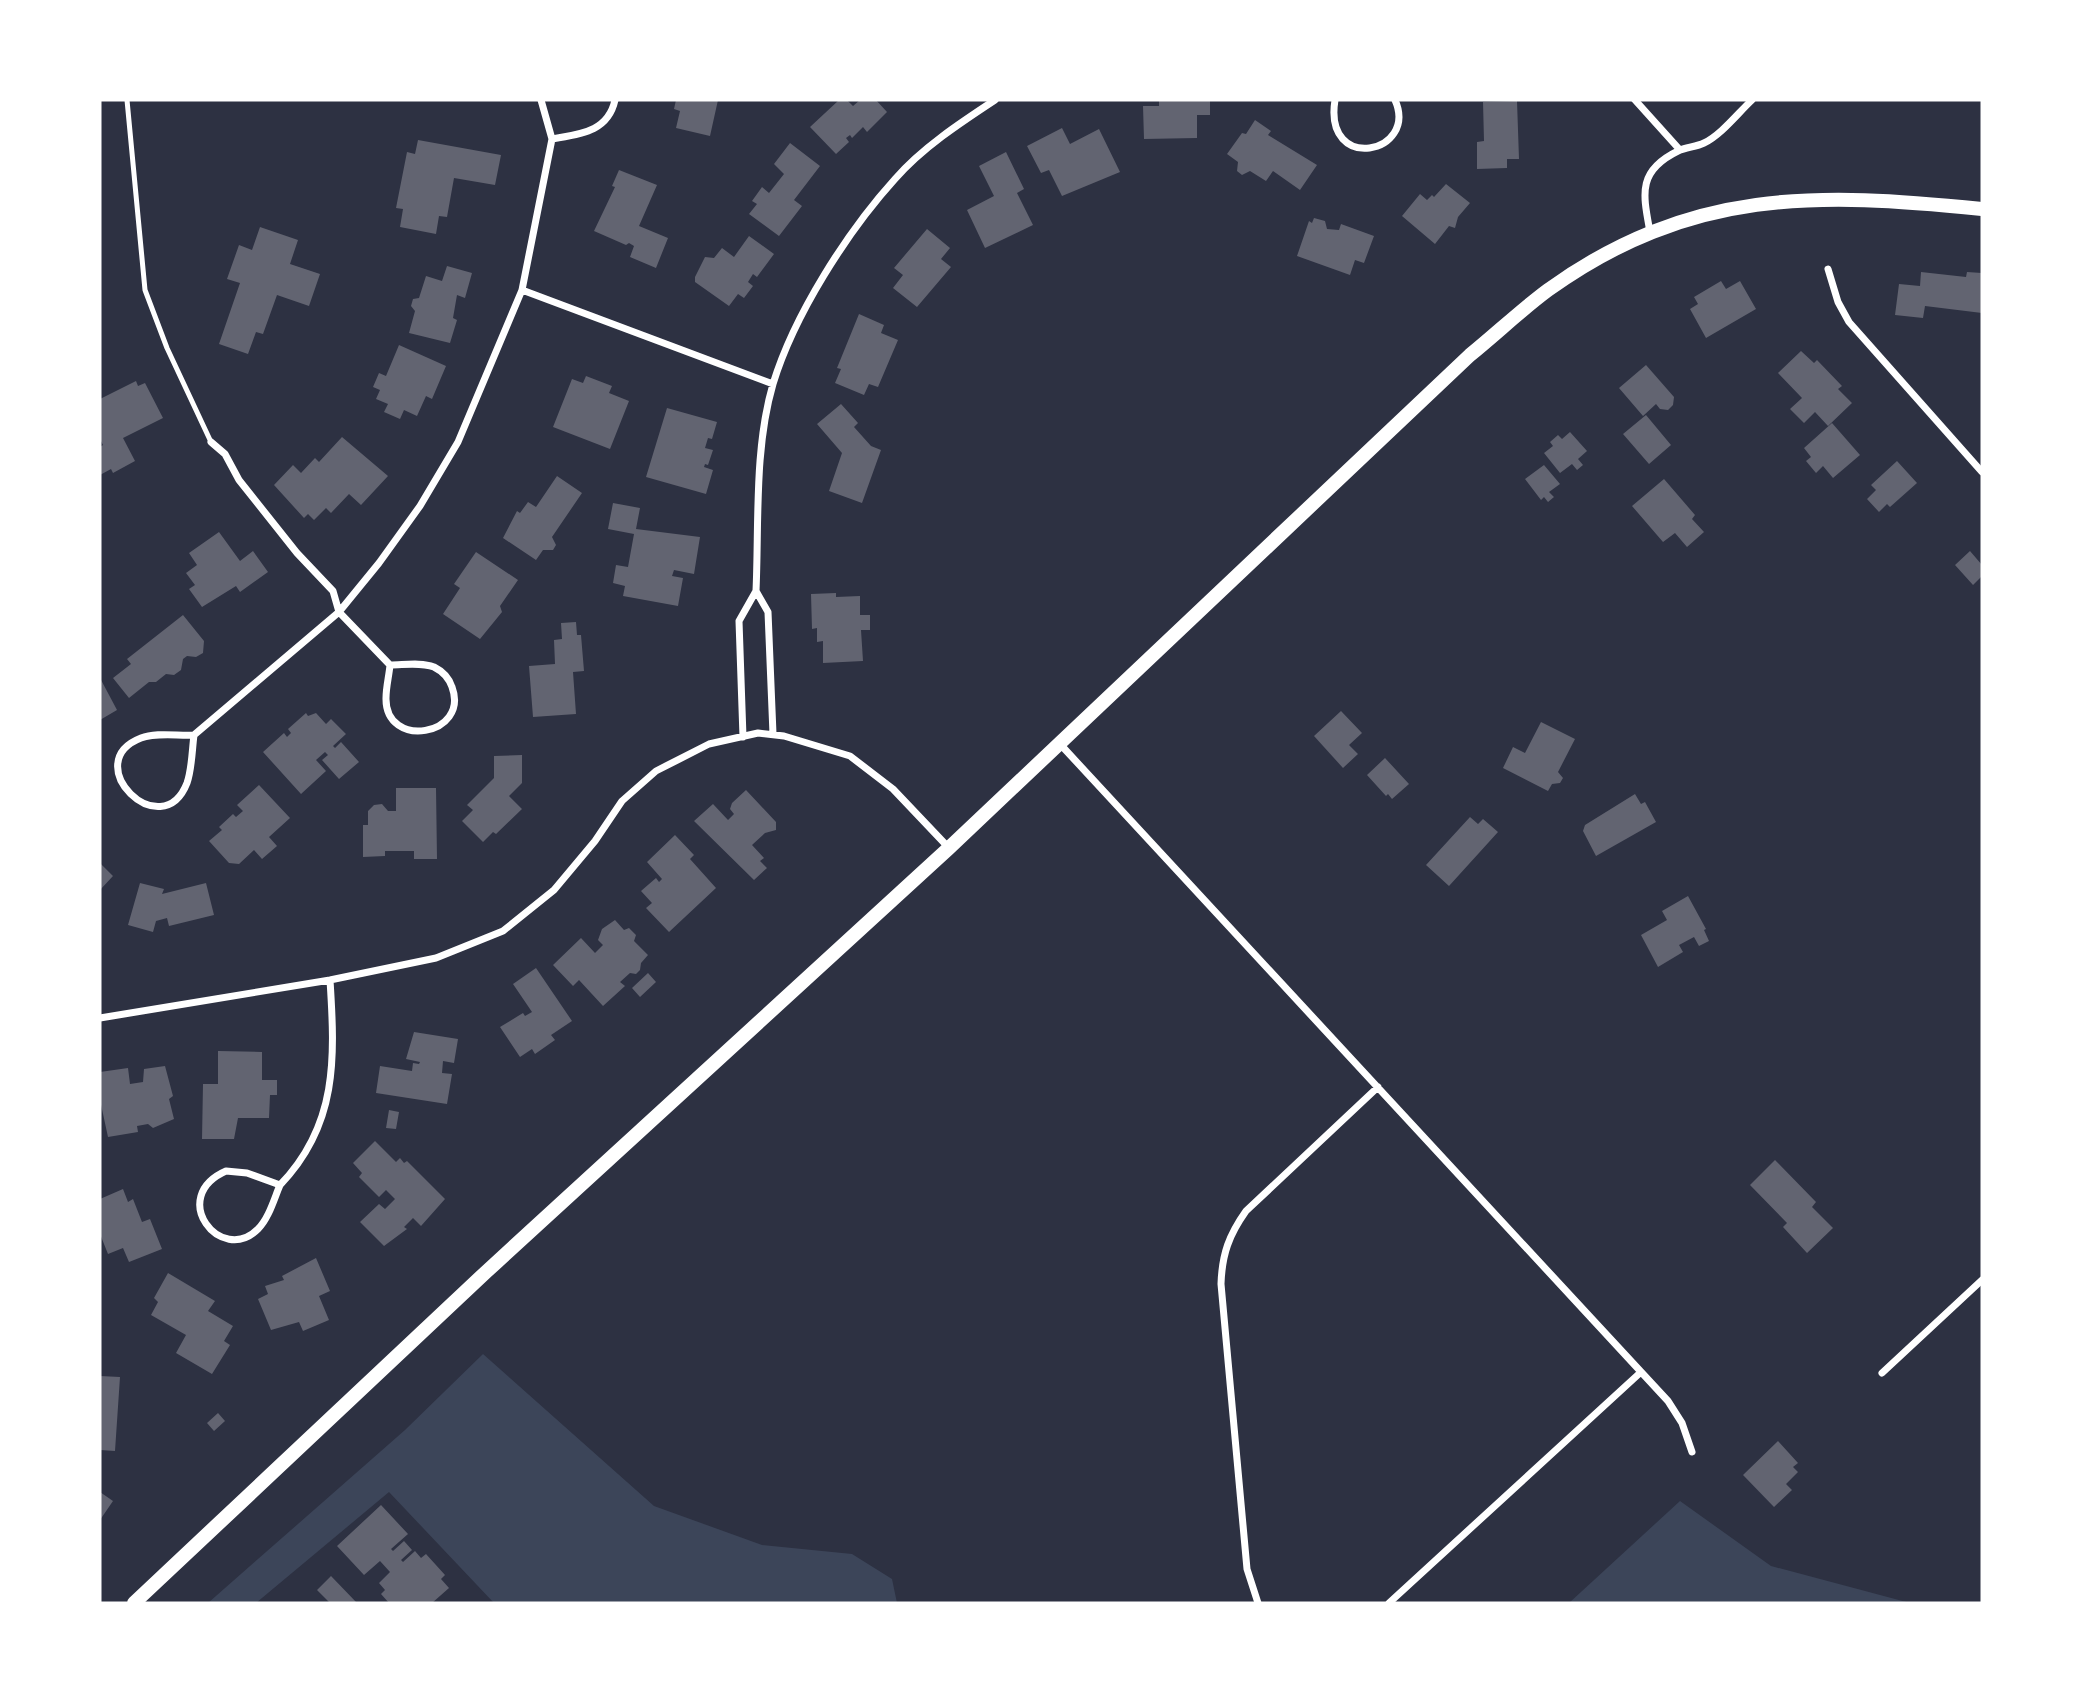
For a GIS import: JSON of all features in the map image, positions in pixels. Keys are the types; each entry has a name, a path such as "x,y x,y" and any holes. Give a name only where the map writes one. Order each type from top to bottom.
{"main road":[{"path":"134,1603 496,1263 949,848 1470,355 1547,291 1601,256 1650,232 1687,219 1734,208 1780,201 1848,197 1982,209"}],"street":[{"path":"194,735 187,783 181,793 161,805 138,802 129,795 118,775 119,764 131,744 152,735 194,735 339,612 379,564 420,506 458,442 522,290 552,139 541,100"},
{"path":"552,139 596,129 606,121 615,100"},
{"path":"743,737 739,621 756,591 763,449 773,384 798,326 837,256 895,178 957,125 995,100"},
{"path":"1335,100 1334,127 1342,139 1363,149 1380,146 1396,130 1399,116 1395,100"},
{"path":"1635,100 1680,150"},
{"path":"1650,232 1643,194 1647,177 1660,162 1680,150 1706,142 1752,100"},
{"path":"1828,269 1838,302 1849,322 1982,472"},
{"path":"522,290 773,384"},
{"path":"212,442 225,454 239,480 297,553 333,591 339,612 390,665 423,664 443,673 450,682 454,703 444,723 424,733 412,732 393,720 386,699 390,665"},
{"path":"756,591 768,612 772,734"},
{"path":"100,1018 330,980 436,958 503,931 554,890 595,841 622,801 656,771 709,744 758,733 772,734 850,756 893,789 949,848"},
{"path":"1059,743 1641,1372 1672,1407 1682,1423 1692,1452"},
{"path":"280,1185 237,1171 216,1176 207,1183 199,1203 204,1224 223,1238 246,1237 264,1222 280,1185 298,1167 314,1139 328,1101 334,1049 330,980"},
{"path":"1258,1603 1247,1569 1221,1284 1222,1256 1233,1229 1246,1211 1378,1087"},
{"path":"1882,1373 1982,1280"},
{"path":"1389,1603 1641,1372"}],"lane":[{"path":"127,100 145,290 167,348 212,442"}],"shaded area":[{"path":"483,1354 654,1506 762,1545 852,1554 892,1579 897,1603 494,1603 389,1492 256,1603 208,1603 405,1430"},
{"path":"1680,1501 1771,1566 1910,1603 1569,1603"}],"building":[{"path":"676,100 718,100 710,136 676,128 680,111 674,109"},
{"path":"839,100 847,100 853,106 860,100 876,100 887,112 867,132 863,127 852,138 850,135 846,138 849,142 836,154 810,127"},
{"path":"1210,100 1210,115 1197,115 1197,138 1144,139 1143,106 1159,106 1159,101"},
{"path":"1517,101 1519,159 1507,159 1507,168 1477,169 1477,142 1484,141 1483,102"},
{"path":"1255,120 1271,131 1268,135 1317,165 1300,190 1273,171 1266,181 1250,171 1242,175 1237,171 1238,162 1227,154"},
{"path":"1062,128 1070,144 1099,129 1120,172 1062,196 1049,170 1041,173 1027,146"},
{"path":"418,140 501,155 495,185 454,178 447,217 439,216 436,234 400,227 403,209 396,208 407,152 415,154"},
{"path":"790,143 820,166 794,200 802,206 779,236 749,214 757,204 752,201 762,187 769,193 784,174 774,164"},
{"path":"1006,152 1024,189 1017,193 1033,225 985,248 967,210 994,196 979,166"},
{"path":"619,170 657,185 639,226 668,238 656,268 630,257 634,246 629,243 626,245 594,231 615,187 612,186"},
{"path":"1446,184 1470,203 1458,217 1455,228 1449,226 1435,244 1402,216 1420,194 1427,200 1432,195 1434,197"},
{"path":"1314,218 1325,221 1327,229 1339,230 1341,224 1374,236 1364,263 1355,260 1350,275 1297,256 1309,221 1312,223"},
{"path":"260,227 298,240 290,264 320,274 309,306 277,295 263,334 256,332 248,354 219,344 240,283 227,279 239,245 252,250"},
{"path":"927,229 950,248 941,259 951,267 917,307 893,288 903,275 894,268"},
{"path":"749,236 774,254 757,277 753,274 748,282 753,286 744,298 738,294 729,306 695,282 695,277 705,257 714,258 722,248 734,257"},
{"path":"447,266 472,273 465,298 457,295 453,318 457,320 450,343 409,333 415,311 411,306 413,299 419,298 426,276 442,281"},
{"path":"1921,272 1966,277 1967,272 1982,273 1982,313 1925,306 1923,318 1895,315 1899,284 1920,286"},
{"path":"1721,281 1726,289 1740,281 1756,309 1706,338 1690,309 1698,304 1694,297"},
{"path":"859,314 884,325 881,333 898,340 878,387 869,384 864,395 835,383 841,369 837,368"},
{"path":"399,345 446,366 432,399 426,396 417,416 404,410 400,419 384,412 388,404 376,399 380,390 373,387 379,373 386,376"},
{"path":"1801,351 1814,363 1817,360 1842,386 1838,389 1852,403 1828,426 1815,412 1804,423 1790,409 1802,398 1778,373"},
{"path":"1646,365 1674,397 1673,405 1668,410 1660,409 1656,404 1643,416 1619,388"},
{"path":"586,376 612,386 609,393 629,401 610,449 553,427 572,379 583,383"},
{"path":"136,381 138,386 145,383 163,418 123,438 135,461 113,473 111,469 100,475 100,447 103,445 100,439 100,399"},
{"path":"841,404 858,423 854,427 871,446 881,450 862,503 829,491 842,453 817,424"},
{"path":"667,408 717,422 712,439 708,438 705,448 713,450 708,465 705,464 704,467 713,470 706,494 646,477"},
{"path":"1646,415 1671,445 1649,464 1623,434"},
{"path":"1832,423 1860,455 1833,478 1823,466 1816,473 1806,461 1811,457 1804,448"},
{"path":"1570,432 1587,451 1578,459 1583,465 1577,470 1572,464 1560,473 1544,453 1553,446 1550,442 1558,435 1562,439"},
{"path":"342,437 388,476 361,505 349,494 331,513 326,508 314,520 308,514 304,518 274,485 293,465 301,473 315,458 319,462"},
{"path":"1897,461 1917,483 1890,507 1887,504 1879,512 1867,499 1876,490 1871,485"},
{"path":"1544,465 1560,484 1549,492 1554,497 1548,502 1544,497 1541,500 1525,479"},
{"path":"557,476 582,493 552,537 556,545 553,550 543,550 536,560 503,538 517,511 520,513 528,502 536,507"},
{"path":"1664,479 1695,515 1692,519 1704,532 1687,547 1675,533 1663,542 1632,506"},
{"path":"613,503 640,508 636,529 700,537 694,574 674,570 672,576 683,578 678,606 623,596 625,586 613,583 616,565 628,567 634,534 608,529"},
{"path":"219,532 240,561 253,551 268,572 240,592 236,586 202,607 189,589 195,585 186,573 197,565 189,553"},
{"path":"1970,551 1982,565 1982,576 1973,585 1955,565"},
{"path":"476,552 518,580 500,606 502,612 480,639 443,614 460,588 454,584"},
{"path":"836,593 836,597 860,596 860,615 870,615 870,630 861,630 863,661 823,663 823,641 817,642 817,628 812,629 811,594"},
{"path":"183,615 204,641 203,653 196,657 187,656 183,659 181,670 174,675 166,674 156,682 149,682 129,698 113,678 131,664 127,659"},
{"path":"576,622 577,635 581,635 584,671 573,672 576,714 533,717 529,666 555,664 554,640 562,639 561,623"},
{"path":"100,678 117,710 100,720"},
{"path":"1341,711 1362,733 1349,745 1358,754 1343,768 1314,736"},
{"path":"306,713 308,716 316,713 326,724 331,719 346,734 333,746 335,748 341,742 359,762 339,779 322,760 328,755 325,752 316,760 326,771 301,794 263,752 284,733 287,737 291,733 288,729"},
{"path":"1541,722 1575,739 1558,772 1563,778 1560,783 1552,784 1548,791 1503,768 1513,747 1525,753"},
{"path":"522,755 522,783 509,796 522,809 496,834 493,832 483,842 462,821 473,810 467,805 494,778 494,756"},
{"path":"1385,758 1409,784 1392,799 1367,775"},
{"path":"259,785 290,818 269,837 277,846 262,859 254,850 239,864 229,863 209,841 222,830 219,827 233,814 236,817 243,811 237,805"},
{"path":"396,788 436,788 437,859 414,859 414,851 385,851 385,856 363,857 363,825 368,825 368,811 374,805 382,804 388,811 396,811"},
{"path":"746,790 776,822 776,830 765,833 752,845 764,858 760,861 767,868 754,880 694,821 713,804 728,820 734,814 730,809 732,803"},
{"path":"1635,794 1641,804 1645,802 1656,822 1596,856 1583,831 1585,825"},
{"path":"1470,817 1478,824 1483,819 1498,832 1449,886 1426,865"},
{"path":"675,835 694,855 690,859 716,888 669,932 646,908 652,903 641,891 656,878 659,882 662,879 647,862"},
{"path":"100,863 113,876 100,890"},
{"path":"140,883 164,889 162,894 206,883 214,915 169,926 167,918 156,921 153,932 128,925"},
{"path":"1688,896 1706,929 1704,930 1709,941 1699,946 1694,937 1679,945 1683,952 1658,967 1641,935 1667,920 1662,911"},
{"path":"615,920 624,930 629,928 636,935 634,941 648,955 641,963 640,970 636,974 630,973 620,982 625,986 603,1006 579,980 573,986 553,965 581,938 595,953 603,945 598,940 602,929"},
{"path":"536,968 572,1021 551,1035 555,1040 535,1054 532,1049 520,1057 500,1027 523,1013 525,1016 532,1012 513,984"},
{"path":"648,973 656,982 640,997 632,988"},
{"path":"414,1032 458,1039 454,1063 443,1061 442,1073 452,1074 447,1104 376,1093 380,1066 412,1071 413,1063 419,1064 420,1062 406,1059"},
{"path":"218,1051 262,1052 262,1080 277,1080 277,1095 270,1095 269,1118 238,1118 234,1139 202,1139 203,1084 218,1084"},
{"path":"165,1066 173,1096 169,1099 174,1119 153,1128 148,1124 137,1126 138,1132 108,1137 100,1100 100,1072 128,1068 130,1084 143,1082 144,1069"},
{"path":"389,1110 399,1112 396,1129 386,1128"},
{"path":"375,1141 396,1162 400,1158 404,1163 407,1161 445,1199 421,1226 413,1218 404,1227 407,1229 384,1246 360,1222 379,1204 385,1209 395,1199 386,1190 379,1197 359,1177 362,1173 353,1163"},
{"path":"1775,1160 1816,1202 1812,1207 1833,1228 1807,1253 1783,1227 1787,1223 1750,1185"},
{"path":"123,1189 128,1202 133,1199 142,1222 150,1219 162,1249 129,1262 123,1248 108,1254 100,1234 100,1199"},
{"path":"316,1258 330,1291 319,1296 329,1320 303,1331 299,1322 271,1330 258,1299 268,1294 265,1286 284,1280 282,1276"},
{"path":"168,1273 215,1301 208,1311 233,1326 224,1341 230,1345 212,1374 176,1353 186,1335 151,1315 158,1302 154,1298"},
{"path":"100,1376 120,1377 115,1451 100,1450"},
{"path":"218,1413 225,1421 214,1431 207,1423"},
{"path":"1778,1441 1798,1463 1793,1467 1798,1472 1786,1484 1792,1490 1774,1507 1743,1475"},
{"path":"100,1492 113,1501 100,1520"},
{"path":"381,1505 408,1534 391,1549 393,1551 404,1541 412,1550 401,1560 403,1562 415,1551 421,1558 426,1554 445,1575 441,1579 449,1588 432,1603 389,1603 381,1594 385,1590 379,1583 390,1572 380,1561 364,1575 337,1546"},
{"path":"331,1576 357,1603 330,1603 317,1590"}]}
